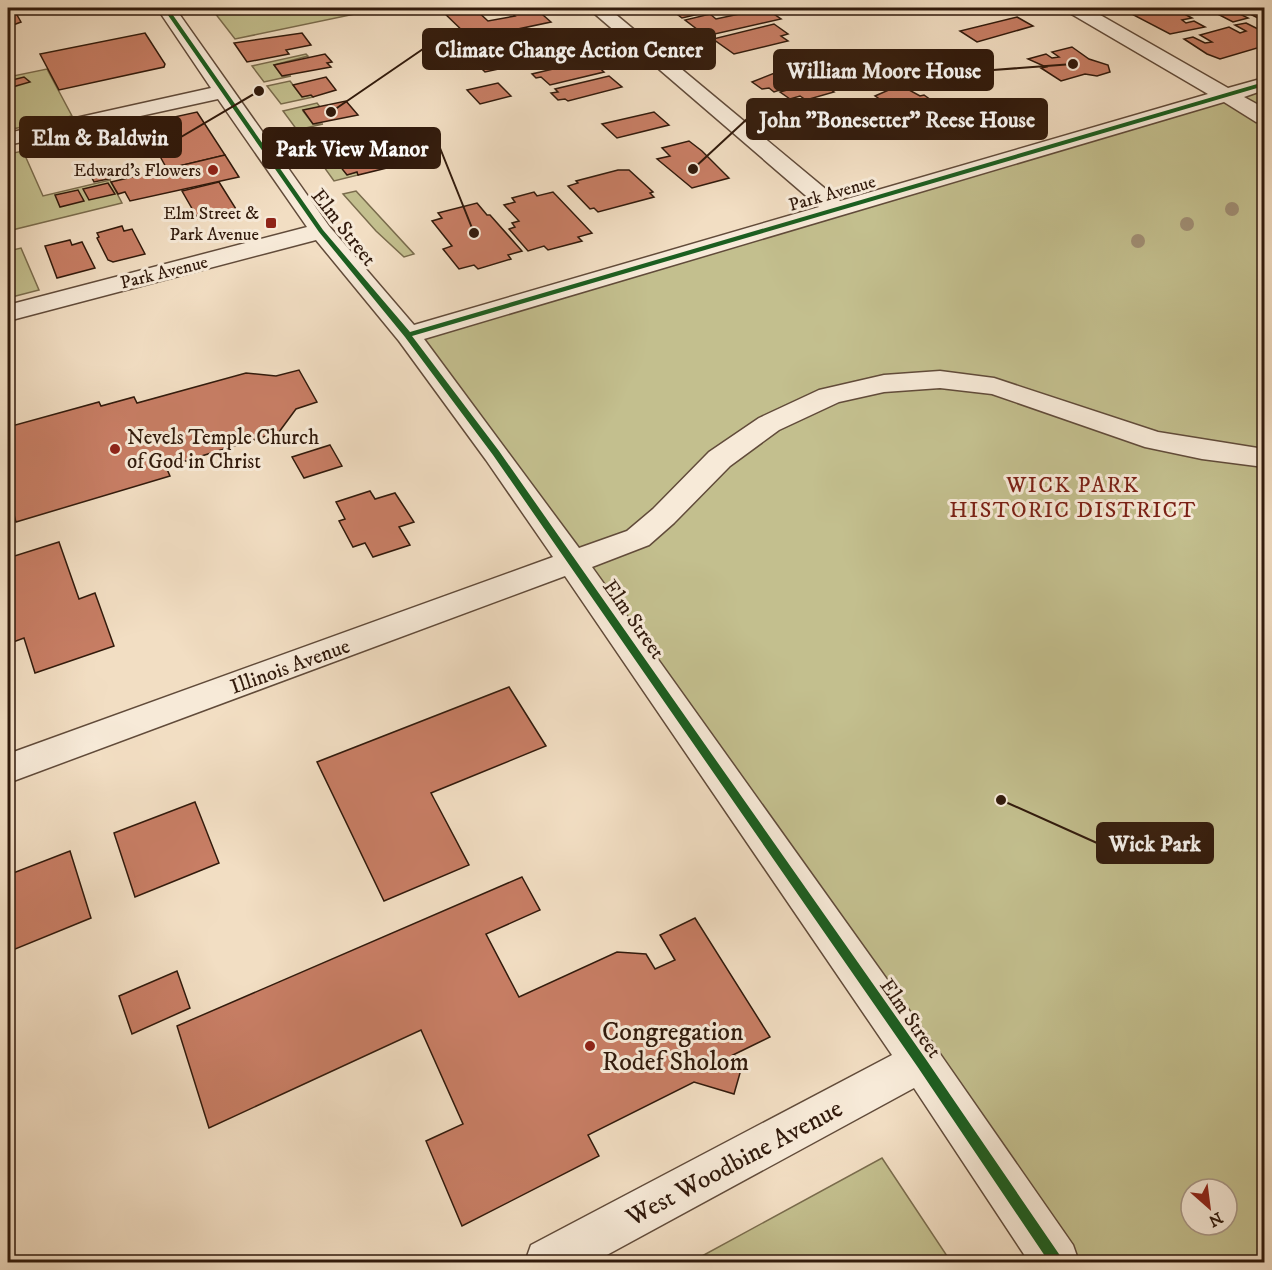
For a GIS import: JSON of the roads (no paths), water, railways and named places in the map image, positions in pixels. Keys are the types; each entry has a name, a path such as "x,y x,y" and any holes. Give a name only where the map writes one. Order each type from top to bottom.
{"street":[{"name":"Elm Street","path":"166,8 321,231 408,335 496,453 921,1062 1056,1263"},
{"path":"597,8 836,209"},
{"path":"1075,8 1264,117"},
{"name":"Park Avenue","path":"408,335 1264,84"},
{"path":"8,139 224,91"},
{"name":"Park Avenue","path":"8,313 321,231"},
{"name":"Illinois Avenue","path":"8,769 638,538 653,528 704,472 746,439 812,402 886,383 925,380 993,386 1140,436 1213,452 1264,458"},
{"name":"West Woodbine Avenue","path":"548,1263 921,1062"}],"place":[{"name":"William Moore House","path":"1073,64"},
{"name":"Elm & Baldwin","path":"259,91"},
{"name":"Climate Change Action Center","path":"331,112"},
{"name":"John \"Bonesetter\" Reese House","path":"693,169"},
{"name":"Edward's Flowers","path":"213,170"},
{"name":"Elm Street & Park Avenue","path":"271,223"},
{"name":"Park View Manor","path":"474,233"},
{"name":"Nevels Temple Church of God in Christ","path":"115,449"},
{"name":"Wick Park","path":"1001,800"},
{"name":"Congregation Rodef Sholom","path":"590,1046"}],"district":[{"name":"WICK PARK HISTORIC DISTRICT","path":"1073,496"}]}
